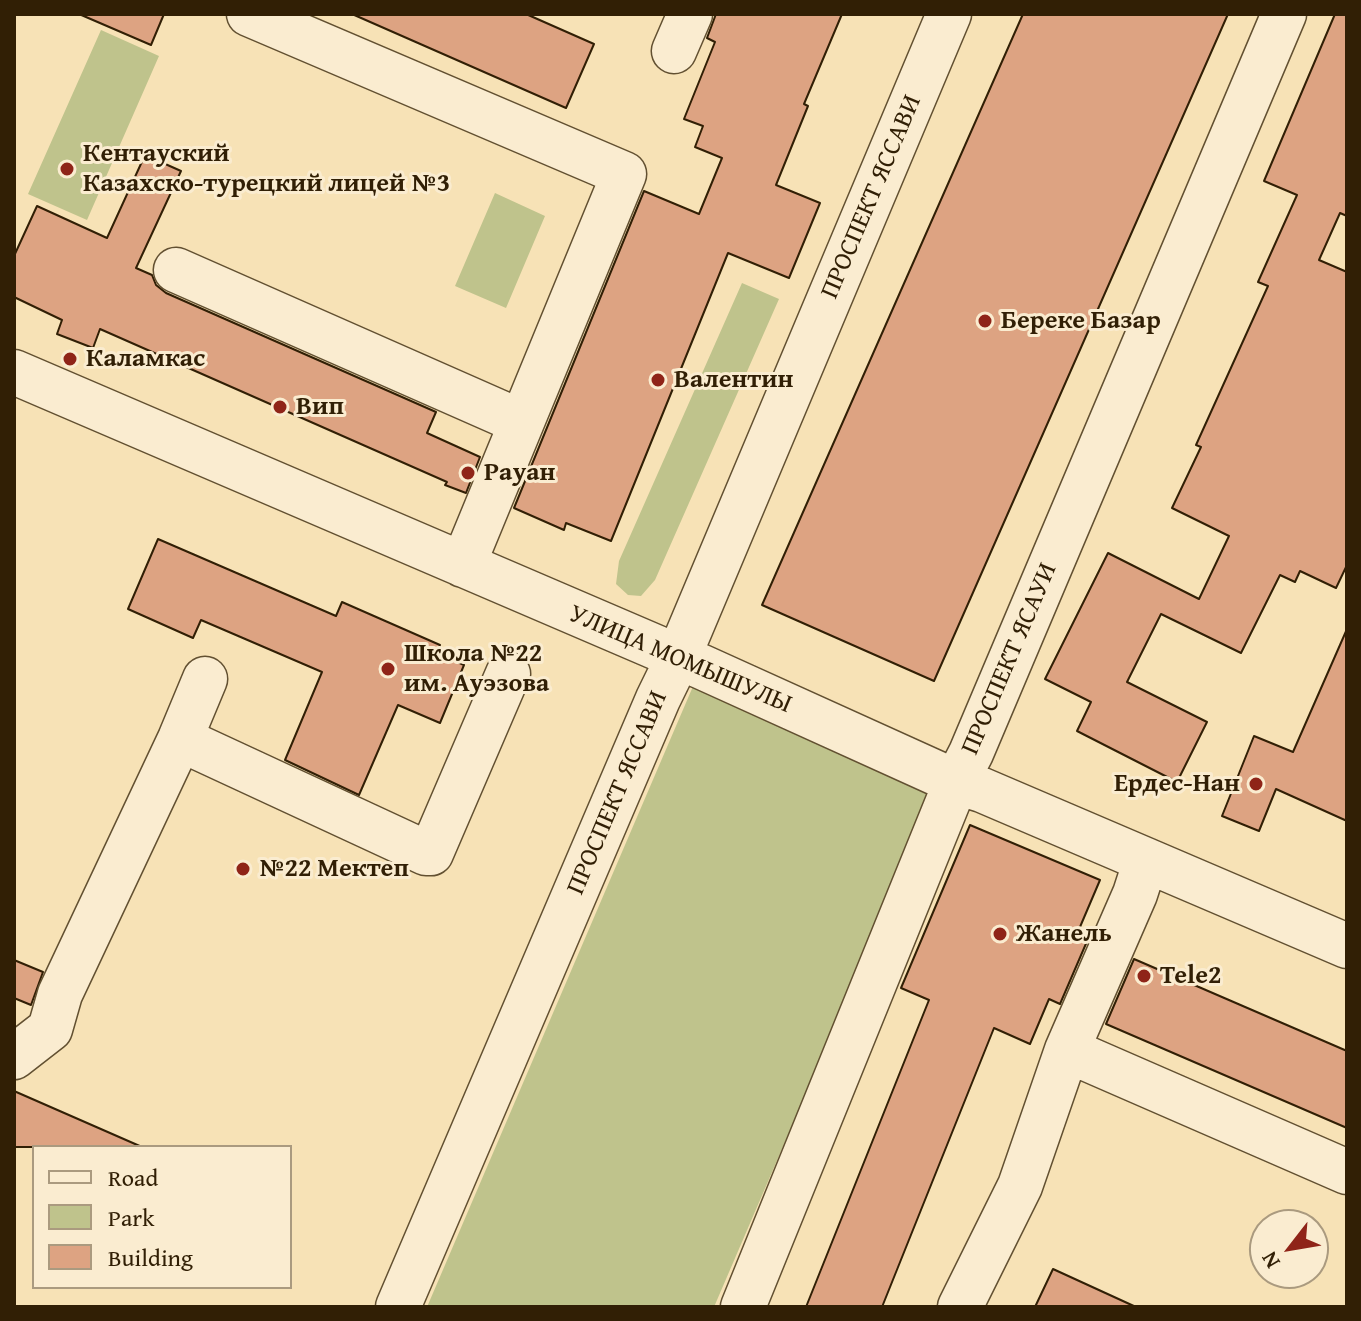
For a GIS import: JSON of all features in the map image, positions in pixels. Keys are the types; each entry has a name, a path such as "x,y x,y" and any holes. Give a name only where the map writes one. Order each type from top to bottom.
{"street":[{"path":"249,14 624,174 463,565"},
{"name":"ПРОСПЕКТ ЯССАВИ","path":"398,1307 678,658 949,14"},
{"name":"ПРОСПЕКТ ЯСАУИ","path":"743,1307 956,782 977,739 1284,14"},
{"path":"176,270 521,422"},
{"name":"УЛИЦА МОМЫШУЛЫ","path":"14,372 678,658 956,782 982,790 1347,946"},
{"path":"180,739 431,853 508,674"},
{"path":"14,1057 50,1029 60,994 205,679"},
{"path":"960,1307 1020,1186 1067,1050 1135,894 1146,860"},
{"path":"1067,1050 1347,1172"}],"green space":[{"path":"101,30 159,56 87,220 28,194"},
{"path":"495,193 545,216 506,308 455,286"},
{"path":"742,283 779,299 655,580 641,596 628,595 616,584 619,561"},
{"path":"694,684 938,786 714,1307 427,1307"}],"building":[{"path":"79,14 164,14 151,45"},
{"path":"352,14 526,14 594,44 566,108"},
{"path":"716,14 842,14 804,104 808,106 776,185 820,203 789,278 728,253 611,541 566,523 564,530 514,508 644,191 699,214 722,158 695,147 703,126 684,119 715,42 707,38"},
{"name":"Береке Базар","path":"1023,14 1228,14 934,681 762,605"},
{"path":"1335,14 1347,14 1347,216 1340,213 1319,260 1347,272 1347,565 1336,588 1300,571 1295,582 1280,575 1241,653 1161,614 1127,682 1207,722 1177,782 1077,731 1091,702 1045,679 1108,553 1199,599 1229,536 1172,508 1201,447 1196,445 1268,286 1258,282 1297,195 1264,181"},
{"path":"145,155 181,171 136,268 152,275 156,285 166,293 436,412 427,433 480,457 466,493 100,329 93,348 57,334 62,320 14,297 14,256 37,206 107,238"},
{"name":"Школа №22 им. Ауэзова","path":"158,539 336,616 342,602 440,645 437,653 464,665 440,723 398,705 359,795 285,760 322,672 201,620 193,638 128,609"},
{"path":"1347,629 1347,821 1276,789 1259,831 1222,816 1254,736 1293,752"},
{"path":"970,825 1100,880 1077,934 1088,939 1060,1004 1049,999 1030,1044 994,1028 882,1307 806,1307 929,1000 901,988"},
{"path":"1134,959 1347,1051 1347,1128 1106,1024"},
{"path":"14,960 43,972 31,1005 14,998"},
{"path":"14,1091 137,1145 32,1145 14,1147"},
{"path":"1053,1269 1136,1307 1035,1307"}],"place":[{"name":"Кентауский Казахско-турецкий лицей №3","path":"67,169"},
{"name":"Береке Базар","path":"985,321"},
{"name":"Каламкас","path":"70,359"},
{"name":"Валентин","path":"658,380"},
{"name":"Вип","path":"280,407"},
{"name":"Рауан","path":"468,473"},
{"name":"Школа №22 им. Ауэзова","path":"388,669"},
{"name":"Ердес-Нан","path":"1256,784"},
{"name":"№22 Мектеп","path":"243,869"},
{"name":"Жанель","path":"1000,934"},
{"name":"Tele2","path":"1144,976"}]}
